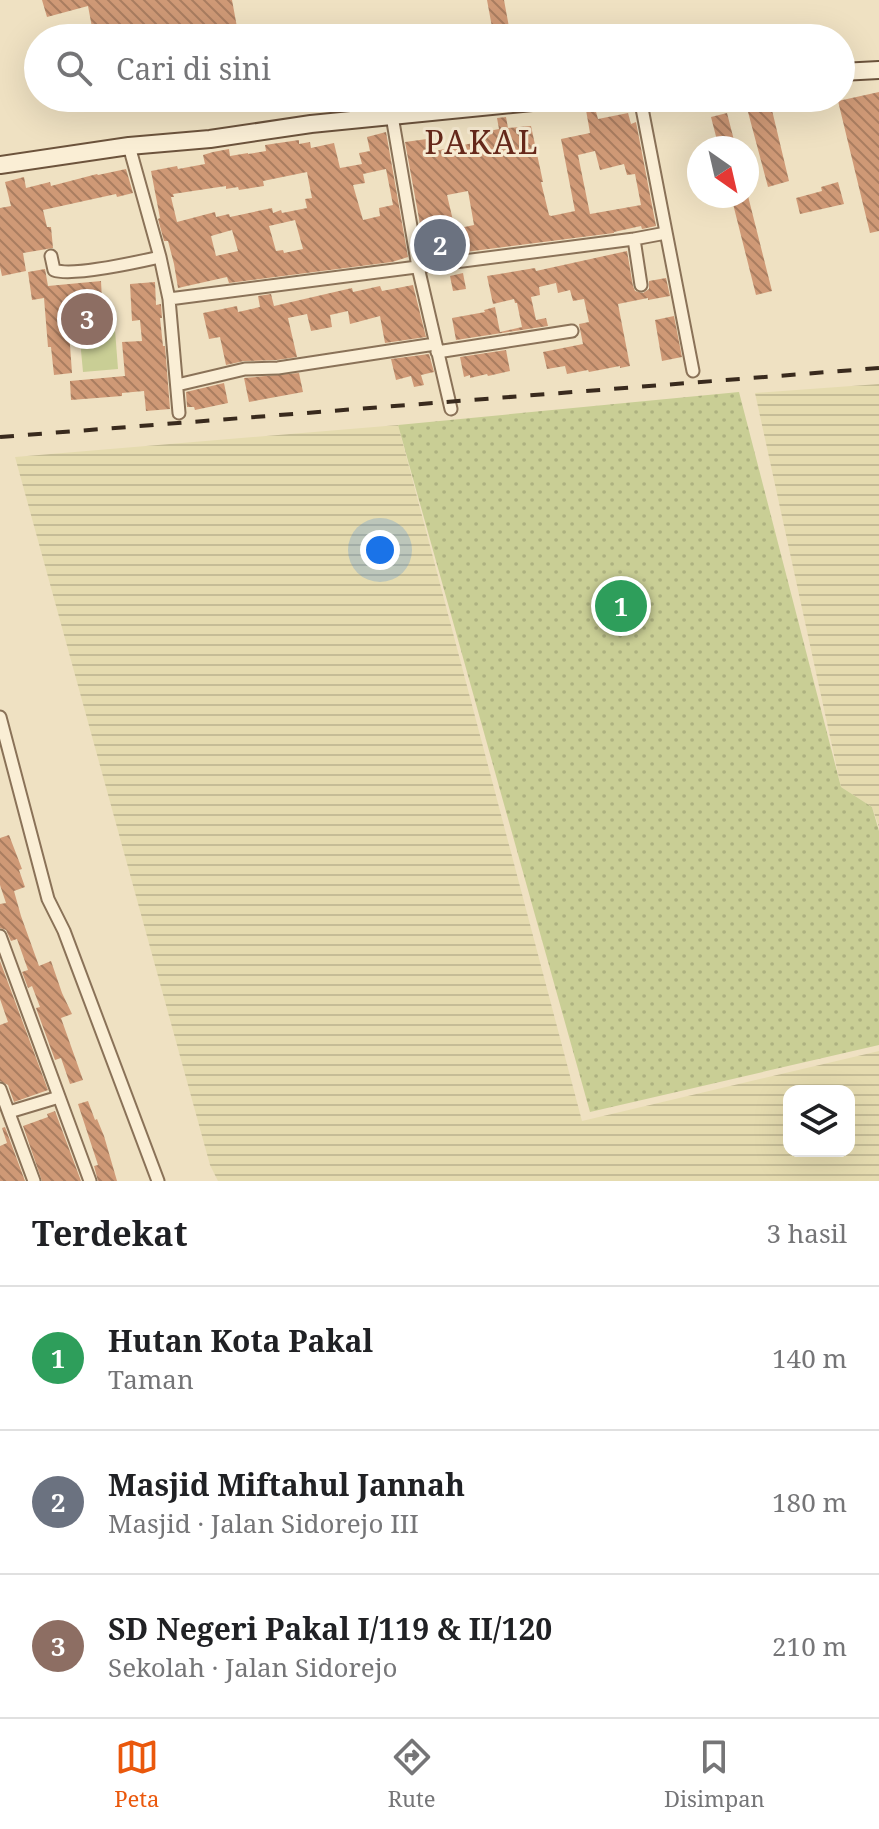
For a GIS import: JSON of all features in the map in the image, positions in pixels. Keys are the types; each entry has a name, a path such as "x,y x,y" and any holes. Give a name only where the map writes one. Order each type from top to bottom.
{"main road":[{"path":"855,71 879,70"},
{"path":"0,165 129,146 432,112"}],"street":[{"path":"643,112 693,371"},
{"path":"392,116 418,267 451,409"},
{"path":"129,146 169,299 179,413"},
{"path":"169,299 666,233"},
{"path":"634,239 641,285"},
{"path":"51,256 54,270 61,273 160,257"},
{"path":"177,385 254,368 278,368 572,331"},
{"path":"0,717 48,899 64,931 158,1181"},
{"path":"0,936 90,1181"},
{"path":"0,1089 34,1181"},
{"path":"9,1112 59,1097"}],"shaded area":[{"path":"879,384 879,827 872,807 841,787 755,393"},
{"path":"398,425 582,1121 879,1051 879,1181 218,1181 210,1165 15,457"}],"green space":[{"path":"113,304 118,369 83,372 77,307"},
{"path":"739,392 841,787 872,807 879,831 879,1045 590,1112 398,425"}],"building":[{"path":"42,0 232,0 236,24 91,24 88,6 47,17"},
{"path":"487,0 504,0 508,24 491,24"},
{"path":"879,92 879,231 870,233 841,112 855,112 855,97"},
{"path":"586,112 596,112 598,119 628,113 631,124 636,122 656,226 426,257 405,142 427,139 430,152 473,143 472,137 499,129 497,118 506,117 508,128 531,126 551,216 575,211 561,139 590,133","holes":["595,151 600,170 624,164 627,175 635,174 641,205 590,214 578,155","468,191 474,225 455,229 447,195"]},
{"path":"748,112 772,112 789,181 768,187 759,153 759,136 754,136"},
{"path":"727,113 733,136 716,136 711,117"},
{"path":"386,132 408,257 392,262 229,283 227,277 178,288 168,241 164,241 158,219 151,171 205,164 203,155 213,152 229,149 230,156 248,154 266,151 265,145 299,140 299,144 310,142 311,148 334,143 340,168 362,164 359,153 370,151 367,137","holes":["386,169 393,205 379,208 380,216 363,220 353,185 365,183 363,174","307,172 312,198 305,199 307,208 282,213 281,210 273,213 272,208 216,217 215,212 177,222 171,197 174,197 173,194 226,186 226,189 238,187 239,190 264,186 263,181","295,220 303,249 284,253 283,250 276,251 269,226","232,230 238,251 216,256 211,236"]},
{"path":"126,169 133,193 43,210 47,227 51,227 53,248 23,253 26,271 2,276 0,208 11,206 5,182 24,177 26,188 50,182 51,186"},
{"path":"838,182 844,204 800,214 796,198 822,191 821,187"},
{"path":"734,208 751,208 772,291 756,295"},
{"path":"627,251 635,291 643,293 649,289 649,281 666,278 670,296 618,304 630,366 567,374 565,366 547,369 543,352 583,344 579,324 589,322 584,299 573,301 570,290 558,293 556,283 539,287 540,295 531,297 536,320 546,318 548,326 456,340 452,318 495,307 500,332 522,327 514,299 493,304 487,276 535,268 536,271"},
{"path":"45,269 48,286 101,281 102,300 67,303 72,373 54,375 44,298 32,300 28,272"},
{"path":"463,273 466,289 453,291 450,276"},
{"path":"155,282 156,305 161,304 170,409 146,411 144,391 71,400 70,381 125,376 122,342 142,341 140,320 132,321 130,284"},
{"path":"413,285 426,337 385,343 380,316 350,324 348,311 330,315 332,327 311,331 307,314 288,318 297,357 277,360 226,365 220,337 209,339 203,313 237,306 238,312 260,307 258,296 271,294 274,306 352,288 353,292 380,286 382,291"},
{"path":"674,316 682,357 662,361 655,320"},
{"path":"506,350 510,371 464,377 460,357"},
{"path":"429,354 434,372 421,375 424,385 414,387 411,376 396,380 391,359"},
{"path":"299,373 303,392 249,402 244,378"},
{"path":"224,383 228,403 195,410 194,407 187,407 186,392"},
{"path":"9,835 22,869 19,870 25,887 14,891 21,916 39,966 51,961 72,1014 61,1018 83,1080 70,1084 61,1058 55,1060 36,1008 40,1007 32,986 28,988 22,972 28,970 17,939 11,941 6,930 0,928 0,904 6,903 0,885 0,838"},
{"path":"0,961 48,1090 14,1102 8,1085 0,1081 0,1025 8,1022 0,999"},
{"path":"88,1101 104,1136 117,1181 98,1181 94,1166 98,1165 78,1104"},
{"path":"55,1111 81,1181 42,1181 23,1126 48,1117 47,1114"},
{"path":"5,1127 25,1181 0,1181 0,1146 7,1143 2,1128"}],"railway":[{"path":"0,437 879,368"}],"place":[{"name":"Masjid Miftahul Jannah","path":"440,245"},
{"name":"SD Negeri Pakal I/119 & II/120","path":"87,319"},
{"name":"Hutan Kota Pakal","path":"621,606"}],"district":[{"name":"PAKAL","path":"482,143"}]}
